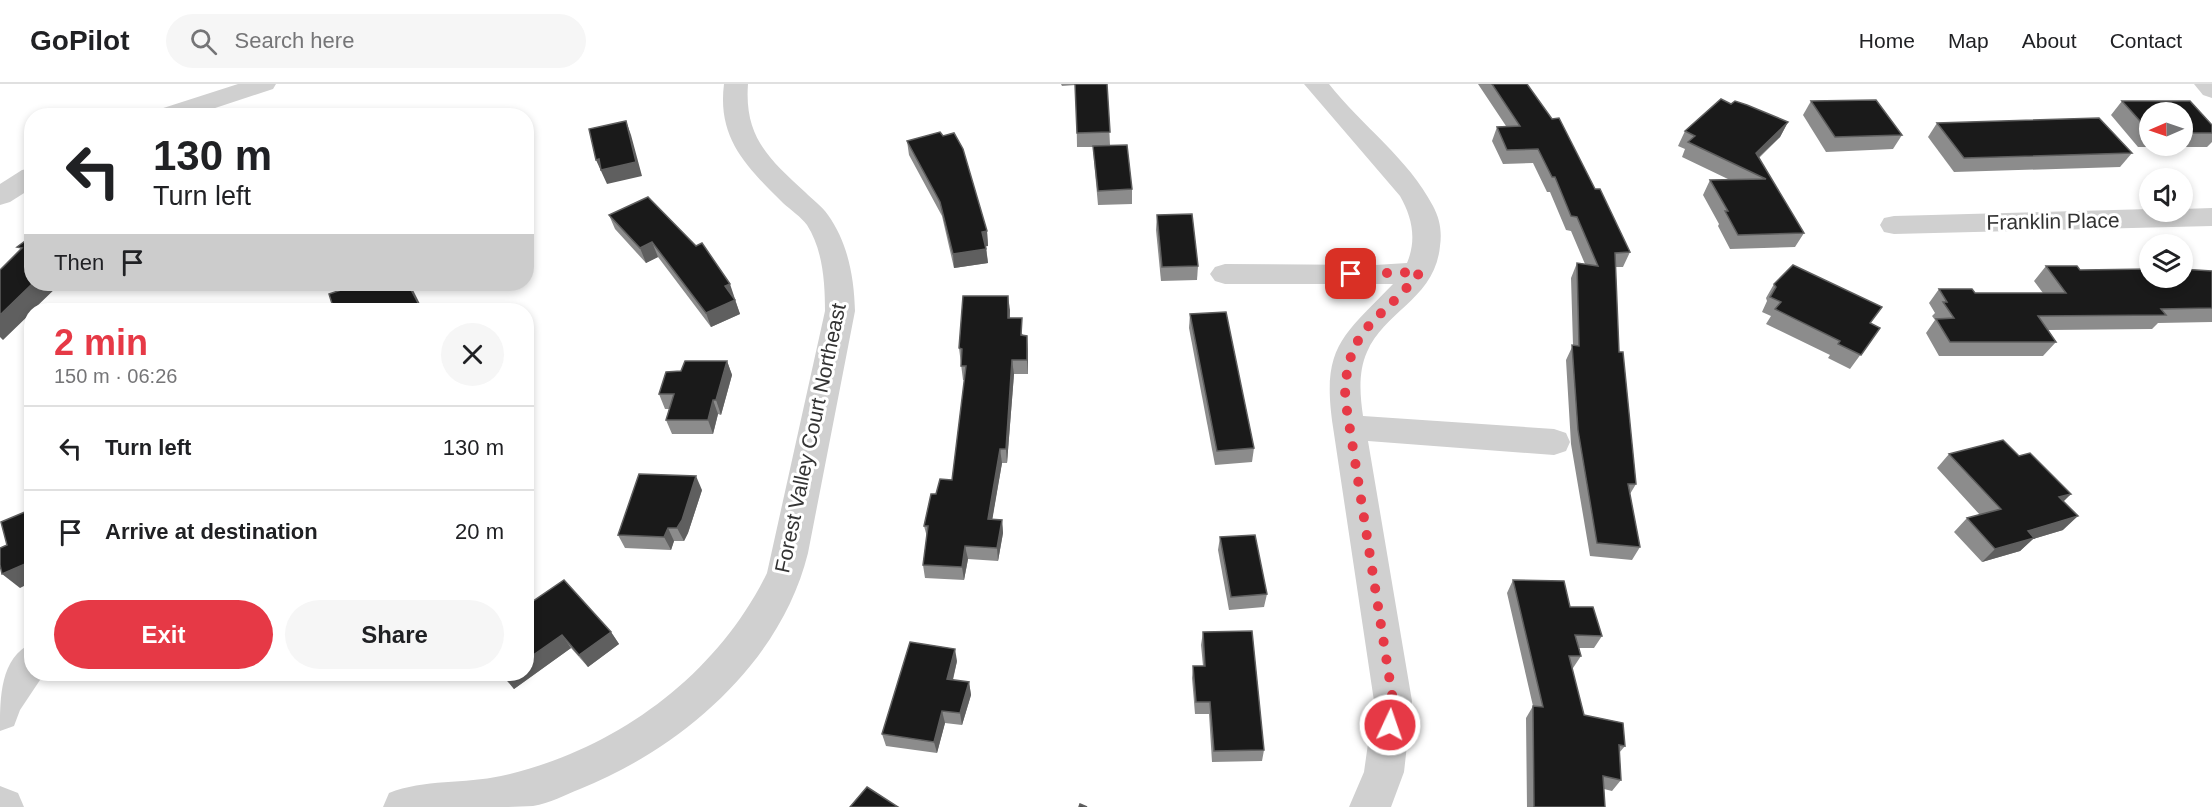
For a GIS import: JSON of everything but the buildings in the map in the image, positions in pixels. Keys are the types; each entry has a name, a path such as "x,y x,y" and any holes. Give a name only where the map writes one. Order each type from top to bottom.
{"street":[{"path":"188,108 264,84"},
{"name":"Forest Valley Court Northeast","path":"404,807 505,795 567,776 621,751 678,713 726,668 762,621 785,572 840,311 840,286 833,251 818,220 757,161 743,139 736,119 734,94 736,84"},
{"path":"1316,84 1408,187 1420,207 1427,226 1427,249 1420,272 1405,291 1377,314 1362,333 1351,352 1345,378 1349,427 1393,701 1384,772 1370,807"},
{"path":"2206,84 2212,90"},
{"path":"0,196 24,181"},
{"name":"Franklin Place","path":"1894,225 2212,217"},
{"path":"1225,274 1420,272"},
{"path":"1349,427 1554,442"},
{"path":"0,713 3,703 24,672"}],"route":[{"path":"1351,274 1420,272 1405,291 1377,314 1362,333 1351,352 1345,378 1345,398 1393,701 1390,725"}]}
